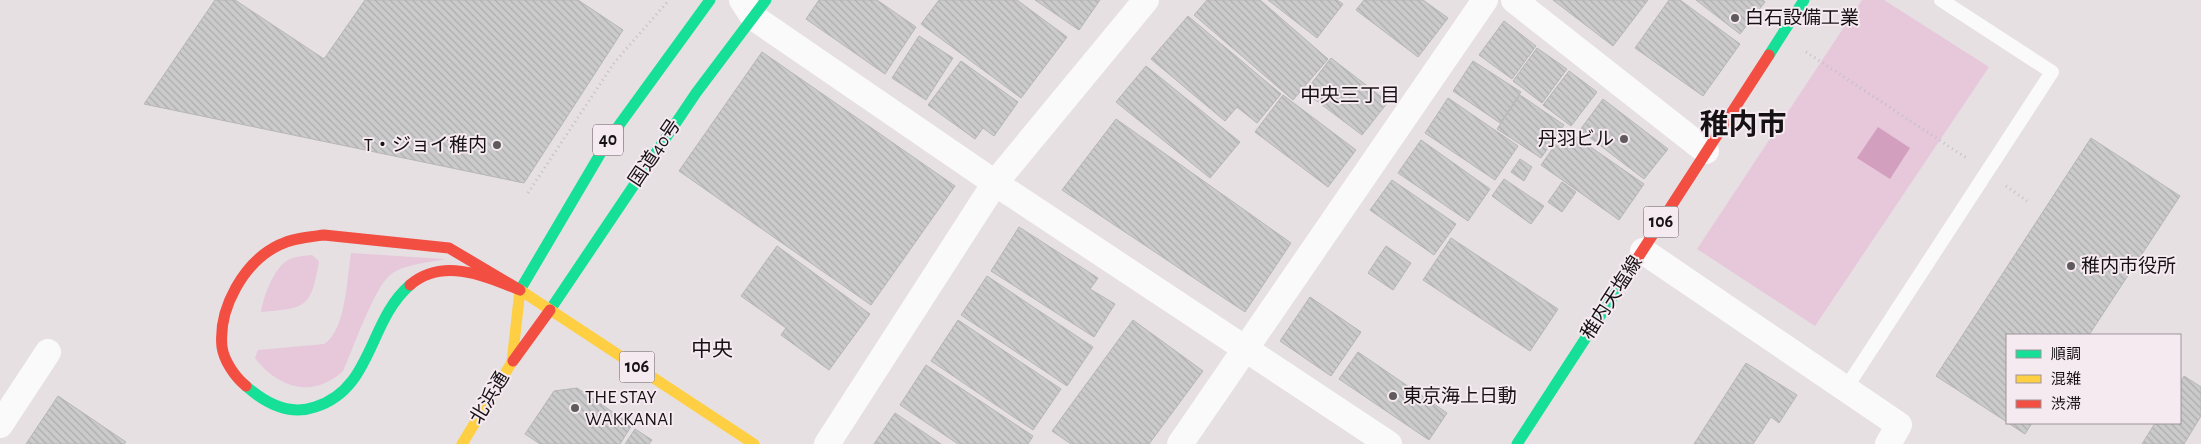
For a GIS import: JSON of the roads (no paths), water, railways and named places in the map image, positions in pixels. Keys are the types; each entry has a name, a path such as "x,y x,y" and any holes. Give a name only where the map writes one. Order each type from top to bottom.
{"main road":[{"name":"40","path":"520,290 608,139 710,0"},
{"name":"稚内天塩線","path":"1517,444 1804,0"},
{"name":"国道40号","path":"512,362 550,310 754,6"},
{"path":"324,235 449,248 520,290 454,268 424,275 393,301 380,323 359,373 343,396 325,407 299,411 278,407 235,377 222,348 224,313 248,269 273,247 298,238 324,235"},
{"name":"106","path":"520,290 754,444"},
{"name":"北浜通","path":"462,444 512,362 520,290"}],"street":[{"path":"827,444 995,183 1146,0"},
{"path":"1180,444 1485,0"},
{"path":"1514,0 1706,151"},
{"path":"754,6 995,183 1389,444"},
{"path":"1643,251 1899,425 1888,444"},
{"path":"0,426 48,352"}],"lane":[{"path":"1846,388 1988,173 2052,72 1941,0"}],"place":[{"name":"白石設備工業","path":"1735,18"},
{"name":"丹羽ビル","path":"1624,139"},
{"name":"T・ジョイ稚内","path":"497,145"},
{"name":"稚内市役所","path":"2071,266"},
{"name":"東京海上日動","path":"1393,396"},
{"name":"THE STAY WAKKANAI","path":"575,408"}],"district":[{"name":"中央三丁目","path":"1350,96"},
{"name":"稚内市","path":"1743,125"},
{"name":"中央","path":"712,349"}]}
